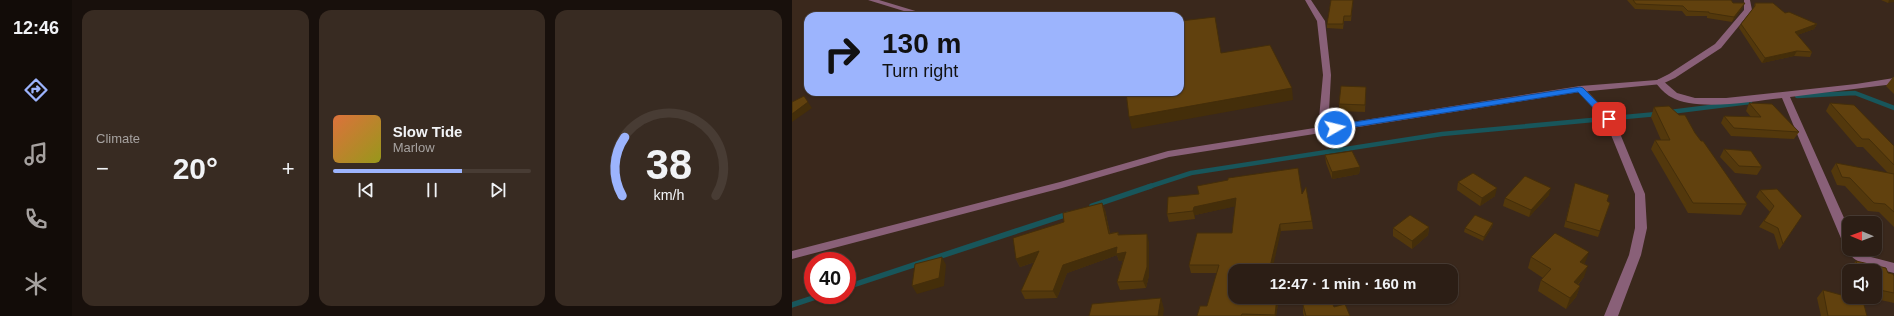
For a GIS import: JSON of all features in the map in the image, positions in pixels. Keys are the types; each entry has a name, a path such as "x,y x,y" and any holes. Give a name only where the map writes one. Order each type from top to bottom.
{"street":[{"path":"871,0 914,12"},
{"path":"1308,0 1321,21 1327,75 1324,99 1323,129"},
{"path":"792,255 1062,185 1168,154 1580,89 1659,82 1672,76 1718,46 1748,10 1747,0"},
{"path":"1659,82 1674,95 1694,101 1726,101 1894,81"},
{"path":"1580,89 1609,119 1640,194 1641,228 1635,255 1611,316"},
{"path":"1785,95 1792,106 1842,226"},
{"path":"1860,256 1866,261 1894,268"}],"building":[{"path":"1331,0 1353,0 1351,16 1344,16 1343,24 1327,24"},
{"path":"1633,0 1731,0 1733,3 1745,3 1734,17 1709,12 1688,11 1683,6 1636,4"},
{"path":"1755,3 1773,3 1785,13 1789,12 1817,24 1795,32 1812,52 1797,51 1765,58 1741,24 1755,6"},
{"path":"1215,17 1221,53 1270,45 1292,88 1129,117 1126,96 1184,96 1184,21"},
{"path":"1341,86 1366,87 1365,105 1339,104"},
{"path":"804,96 808,102 792,114 792,102"},
{"path":"1749,103 1772,104 1799,132 1734,128 1724,116 1761,117"},
{"path":"1830,103 1854,105 1894,146 1894,165 1869,139 1862,139"},
{"path":"1669,106 1679,115 1685,115 1695,133 1701,141 1703,141 1747,204 1693,203 1655,140 1670,140 1654,107"},
{"path":"1724,149 1751,151 1762,167 1739,166"},
{"path":"1352,151 1360,167 1332,172 1325,155"},
{"path":"1836,163 1894,174 1894,212 1885,204 1874,203 1850,178 1842,177"},
{"path":"1298,168 1302,194 1306,187 1312,221 1280,224 1271,264 1228,264 1228,304 1276,304 1275,315 1242,314 1241,316 1197,316 1200,306 1207,306 1219,265 1189,265 1197,233 1232,233 1236,198 1194,207 1193,211 1167,214 1168,197 1199,194 1197,186 1228,180 1228,178"},
{"path":"1473,173 1497,188 1482,198 1458,182"},
{"path":"1525,176 1551,188 1531,210 1505,198"},
{"path":"1575,183 1609,195 1607,201 1610,203 1600,231 1566,221"},
{"path":"1777,189 1802,216 1783,244 1778,228 1764,221 1774,206 1760,190"},
{"path":"1102,203 1109,234 1118,232 1118,235 1147,234 1147,267 1143,281 1117,282 1126,252 1116,254 1117,247 1063,265 1053,291 1021,291 1039,251 1016,259 1013,238 1064,222 1063,213"},
{"path":"1410,215 1429,227 1412,241 1393,228"},
{"path":"1475,215 1493,223 1484,237 1465,228"},
{"path":"1555,233 1589,252 1580,262 1588,266 1574,282 1580,286 1570,298 1541,280 1551,269 1531,257"},
{"path":"942,257 939,278 912,286 915,264"},
{"path":"1856,261 1869,264 1857,264"},
{"path":"1882,267 1886,268 1888,273 1893,274 1894,276 1894,293 1882,290"},
{"path":"1823,290 1842,295 1842,304 1864,304 1867,316 1828,316"},
{"path":"1161,298 1158,316 1089,316 1092,304"},
{"path":"1333,304 1334,307 1345,304 1350,316 1306,316 1303,305"}],"waterway":[{"path":"1797,96 1855,93 1894,108"},
{"path":"1670,112 1750,102"},
{"path":"1149,187 1191,173 1442,134 1657,114"},
{"path":"1092,206 1149,187"},
{"path":"856,284 1068,214"},
{"path":"792,305 804,301"}],"route":[{"path":"1335,128 1580,89 1609,119"}]}
